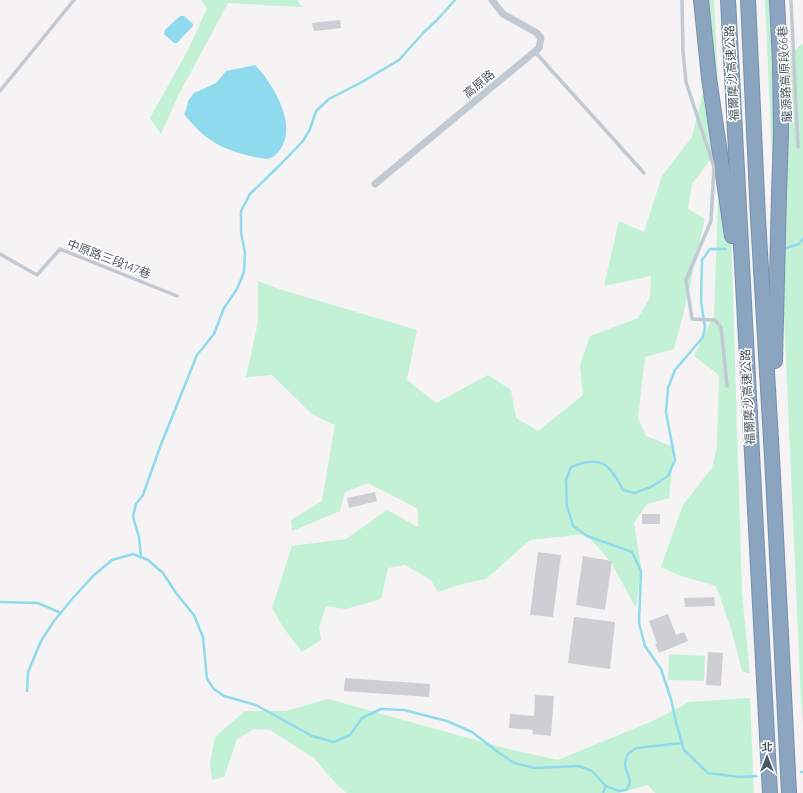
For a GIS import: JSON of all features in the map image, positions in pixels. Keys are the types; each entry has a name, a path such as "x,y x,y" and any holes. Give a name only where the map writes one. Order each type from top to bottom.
{"highway":[{"path":"701,0 709,78 744,324"},
{"name":"福爾摩沙高速公路","path":"728,0 770,793"},
{"name":"福爾摩沙高速公路","path":"748,0 758,218 789,793"},
{"path":"772,457 778,194 781,133 777,0"}],"street":[{"path":"492,0 503,14 537,33 541,38 539,48 535,52"},
{"name":"高原路","path":"375,184 535,52"}],"lane":[{"path":"0,91 74,0"},
{"path":"682,0 683,52 686,82 714,167 711,220 686,280 692,319 715,320 721,327 727,386"},
{"name":"龍源路高原段66巷","path":"791,0 798,147"},
{"path":"535,52 644,173"},
{"name":"中原路三段147巷","path":"0,254 37,276 60,250 177,296"}],"green space":[{"path":"201,0 297,0 302,7 228,3 178,96 161,134 150,118 188,50 207,8"},
{"path":"698,0 714,0 721,145 692,184 688,209 705,219 674,349 645,357 638,418 646,436 674,447 669,498 647,504 634,523 641,567 636,608 611,562 586,534 530,540 486,579 462,584 438,592 431,580 405,565 388,568 381,599 346,609 326,606 319,627 321,640 302,652 283,627 272,608 292,546 346,539 387,510 418,527 418,509 368,483 345,492 340,511 292,531 291,520 322,501 335,425 312,414 272,375 246,377 258,322 258,281 279,289 417,330 407,380 436,403 488,375 511,390 516,418 538,431 583,395 580,365 590,336 638,318 650,298 651,276 604,286 619,221 644,232 662,176 692,137 703,93"},
{"path":"765,0 782,0 788,55 803,44 803,725 781,247 772,158"},
{"path":"723,174 731,229 742,593 750,674 742,671 731,628 716,586 681,576 661,567 683,505 712,468 717,446 719,375 694,356 714,315 718,204"},
{"path":"669,654 705,656 704,681 668,680"},
{"path":"750,698 754,793 655,793 648,785 619,793 347,793 338,786 314,758 270,730 254,729 237,739 224,777 212,780 210,764 215,737 245,711 286,711 328,699 504,748 558,760 655,720 689,702"}],"water":[{"path":"180,16 184,16 193,24 193,26 177,43 174,43 164,34 165,30"},
{"path":"255,65 262,72 280,102 286,124 286,135 282,146 277,154 269,159 250,156 230,150 213,142 206,137 184,114 188,101 194,93 216,83 226,71"}],"building":[{"path":"340,20 341,28 314,31 312,23"},
{"path":"375,492 377,501 349,508 347,498"},
{"path":"642,514 660,514 660,524 642,524"},
{"path":"538,552 561,555 553,617 530,615"},
{"path":"583,556 612,561 605,610 576,605"},
{"path":"714,597 715,606 685,607 684,598"},
{"path":"668,614 676,635 684,632 688,641 659,653 649,621"},
{"path":"574,617 615,622 610,669 568,663"},
{"path":"708,652 723,653 721,686 706,685"},
{"path":"345,678 430,684 429,697 344,691"},
{"path":"535,695 554,696 551,736 532,734 533,730 509,728 510,714 534,716"}],"waterway":[{"path":"141,557 139,537 133,517 136,504 143,495 160,447 197,355 214,334 224,308 237,289 244,272 245,253 241,232 241,211 250,194 303,141 310,129 316,111 329,99 362,82 399,60 455,0"},
{"path":"786,248 799,244 803,239"},
{"path":"726,249 710,249 702,260 701,302 705,327 703,337 675,370 668,388 666,412 675,460 668,476 651,487 634,493 623,490 613,473 603,464 597,462 581,463 571,467 566,480 567,506 573,526 587,536 632,552 641,571 639,623 645,646 661,669 671,699 684,750 708,773 740,777 757,776"},
{"path":"27,691 28,672 41,641 54,621 93,576 112,560 133,554 148,560 163,573 176,593 194,615 203,637 207,679 214,689 224,696 256,705 312,736 334,742 350,735 362,718 381,709 404,710 447,721 472,732 514,763 535,768 579,766 592,771 606,786 619,791 626,790 630,783 625,768 628,754 636,748 682,743"},
{"path":"0,602 38,603 61,613"},
{"path":"603,793 606,786"}]}
